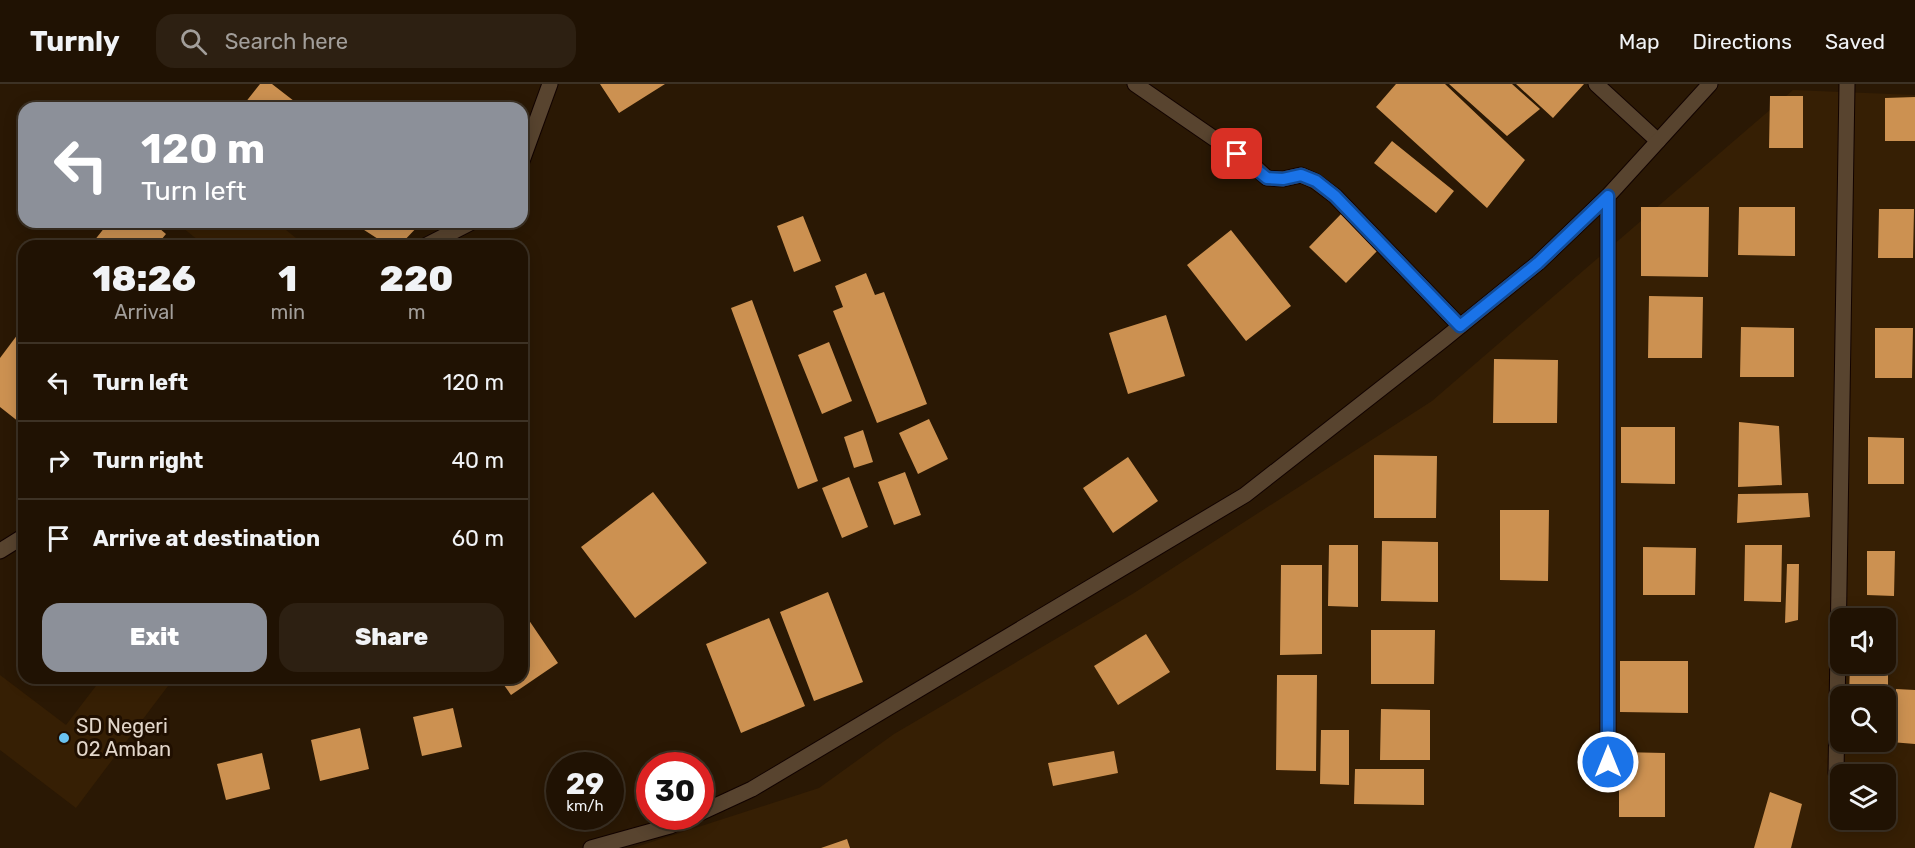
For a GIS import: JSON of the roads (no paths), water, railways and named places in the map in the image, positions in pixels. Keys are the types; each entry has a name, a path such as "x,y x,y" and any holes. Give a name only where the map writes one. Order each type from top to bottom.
{"street":[{"path":"528,144 550,84"},
{"path":"1136,84 1254,166 1267,178 1283,179 1301,175 1316,181 1335,196 1460,326"},
{"path":"1596,84 1658,141"},
{"path":"714,807 752,789 1245,495 1538,263 1608,196 1710,84"},
{"path":"1836,764 1847,84"},
{"path":"1608,196 1608,762"},
{"path":"437,240 460,228"},
{"path":"0,551 18,540"},
{"path":"591,848 656,830"}],"place":[{"name":"SD Negeri 02 Amban","path":"64,738"}]}
